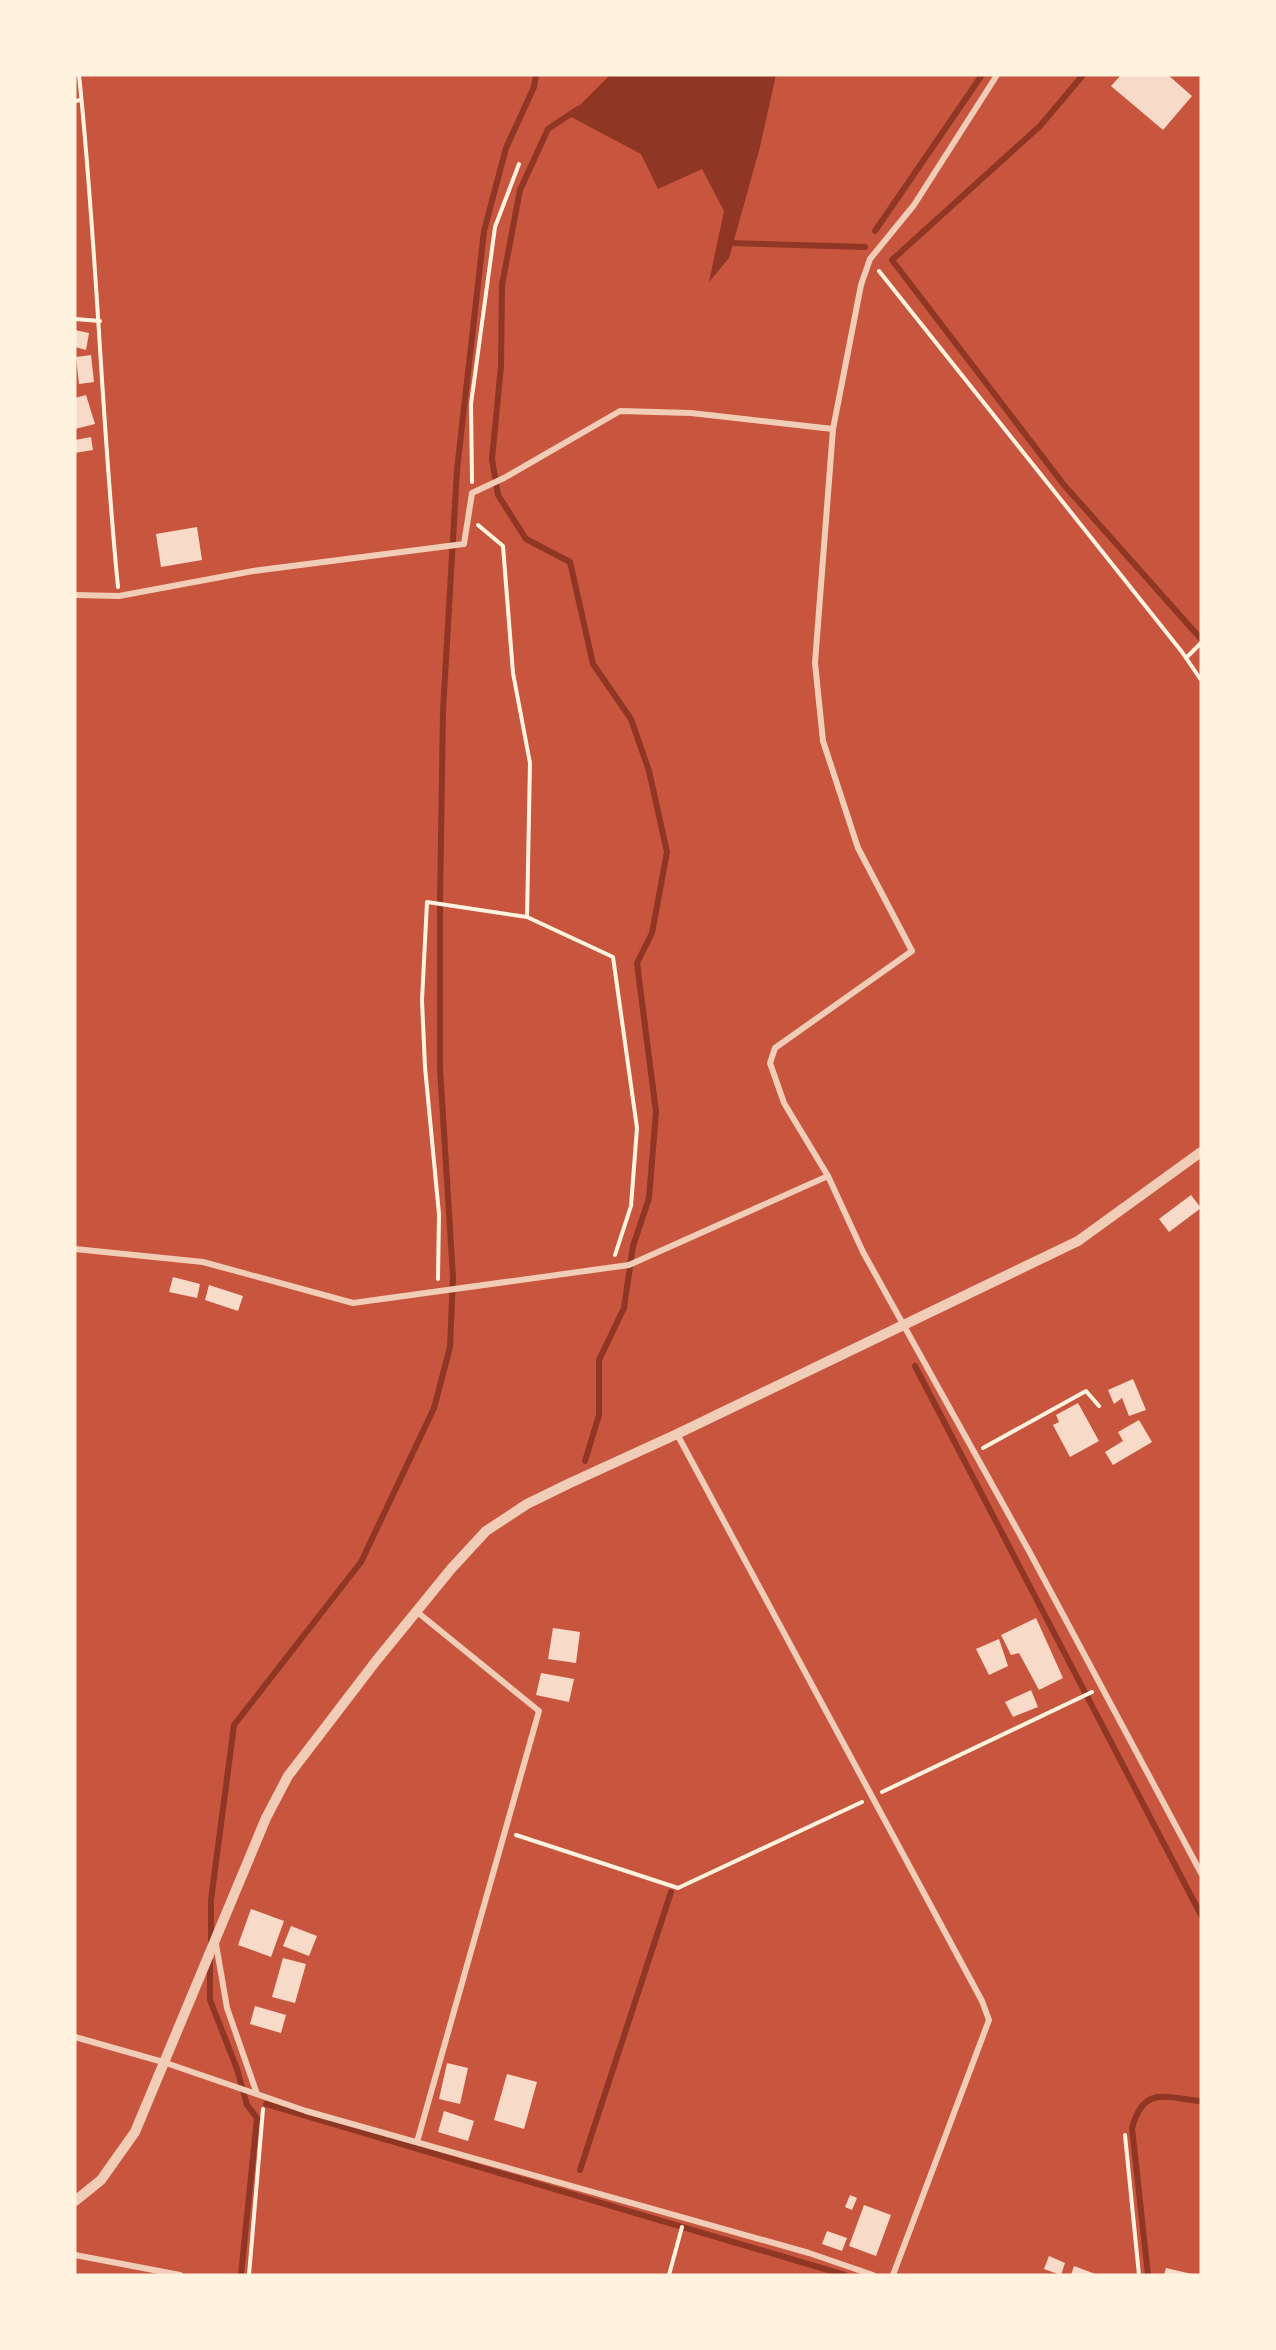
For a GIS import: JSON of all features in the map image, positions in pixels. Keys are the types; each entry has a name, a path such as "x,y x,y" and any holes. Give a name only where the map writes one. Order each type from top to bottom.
{"street":[{"path":"997,75 914,205 870,259 861,285 833,429 815,663 823,741 858,848 912,951 775,1048 770,1063 784,1103 828,1176 863,1252 975,1452 1201,1873"},
{"path":"75,595 119,596 264,570 464,544 472,493 504,478 620,411 691,413 833,429"},
{"path":"75,2201 101,2180 135,2132 266,1818 288,1776 416,1611 451,1569 494,1526 527,1504 559,1488 677,1434 1078,1241 1201,1152"},
{"path":"75,1249 203,1262 353,1303 629,1265 828,1176"},
{"path":"677,1434 982,2001 989,2020 893,2275"},
{"path":"416,1611 538,1711 417,2142"},
{"path":"215,1940 227,2008 257,2094"},
{"path":"75,2037 163,2062 257,2094 417,2142 685,2218 873,2275"},
{"path":"75,2255 180,2275"}],"path":[{"path":"79,75 100,321 111,513 119,596"},
{"path":"75,101 81,100"},
{"path":"472,493 471,404 495,226 519,164"},
{"path":"870,259 1186,658 1201,680"},
{"path":"75,319 100,321"},
{"path":"468,517 503,546 513,673 530,763 527,916"},
{"path":"1186,658 1201,643"},
{"path":"438,1291 439,1214 425,1067 422,1000 427,902 527,916 613,957 637,1128 631,1206 611,1267"},
{"path":"975,1452 1086,1391 1099,1406"},
{"path":"503,1831 678,1888 1102,1687"},
{"path":"249,2275 264,2096"},
{"path":"1125,2135 1139,2275"},
{"path":"669,2275 685,2218"}],"shaded area":[{"path":"610,75 776,75 760,147 729,258 709,282 724,211 702,169 658,189 641,154 569,116"}],"building":[{"path":"1121,75 1168,75 1192,96 1163,130 1111,86"},
{"path":"75,330 89,333 86,350 75,347"},
{"path":"91,355 94,382 79,384 76,357"},
{"path":"86,395 95,424 75,429 75,398"},
{"path":"91,437 93,450 75,453 75,440"},
{"path":"197,527 202,560 161,567 156,534"},
{"path":"1191,1195 1201,1208 1169,1232 1159,1219"},
{"path":"173,1277 200,1284 197,1298 169,1292"},
{"path":"209,1285 243,1296 238,1311 205,1300"},
{"path":"1133,1379 1146,1410 1129,1416 1122,1398 1114,1404 1108,1390"},
{"path":"1078,1403 1099,1441 1070,1457 1053,1425 1059,1422 1056,1415"},
{"path":"1139,1420 1152,1442 1113,1465 1105,1452 1123,1441 1118,1432"},
{"path":"1036,1618 1063,1678 1039,1690 1019,1653 1011,1655 1001,1635"},
{"path":"553,1628 580,1632 576,1663 548,1659"},
{"path":"999,1639 1008,1666 989,1675 976,1649"},
{"path":"541,1673 574,1679 569,1702 536,1695"},
{"path":"1031,1690 1038,1707 1013,1717 1005,1702"},
{"path":"251,1909 284,1921 271,1957 238,1945"},
{"path":"291,1926 317,1936 309,1956 283,1946"},
{"path":"283,1958 306,1964 295,2003 272,1997"},
{"path":"255,2006 286,2015 281,2033 250,2024"},
{"path":"447,2063 468,2068 460,2104 439,2099"},
{"path":"507,2074 537,2082 524,2129 494,2120"},
{"path":"444,2111 474,2121 468,2141 438,2132"},
{"path":"850,2195 857,2198 852,2210 845,2207"},
{"path":"864,2205 891,2215 876,2256 849,2246"},
{"path":"827,2231 847,2238 842,2251 822,2244"},
{"path":"1049,2256 1065,2263 1061,2275 1044,2269"},
{"path":"1074,2266 1098,2275 1071,2275"},
{"path":"1166,2268 1192,2274 1192,2275 1164,2275"}],"waterway":[{"path":"211,1943 211,1900 234,1725 361,1562 434,1408 450,1347 453,1277 440,1068 440,902 443,711 457,470 484,231 506,148 534,87 536,75"},
{"path":"875,231 982,75"},
{"path":"1083,75 1040,126 892,260 1064,485 1201,639"},
{"path":"578,109 548,129 520,190 502,285 501,366 492,459 498,495 526,539 570,562 593,664 631,719 649,771 667,852 652,933 637,963 656,1112 649,1198 633,1246 624,1308 599,1360 599,1415 585,1461"},
{"path":"728,243 865,247"},
{"path":"915,1366 1201,1915"},
{"path":"580,2170 671,1892"},
{"path":"210,1959 210,2000 237,2069 247,2105 257,2118 241,2275"},
{"path":"1148,2275 1132,2128 1137,2114 1149,2100 1166,2097 1201,2101"},
{"path":"266,2104 845,2275"}]}
